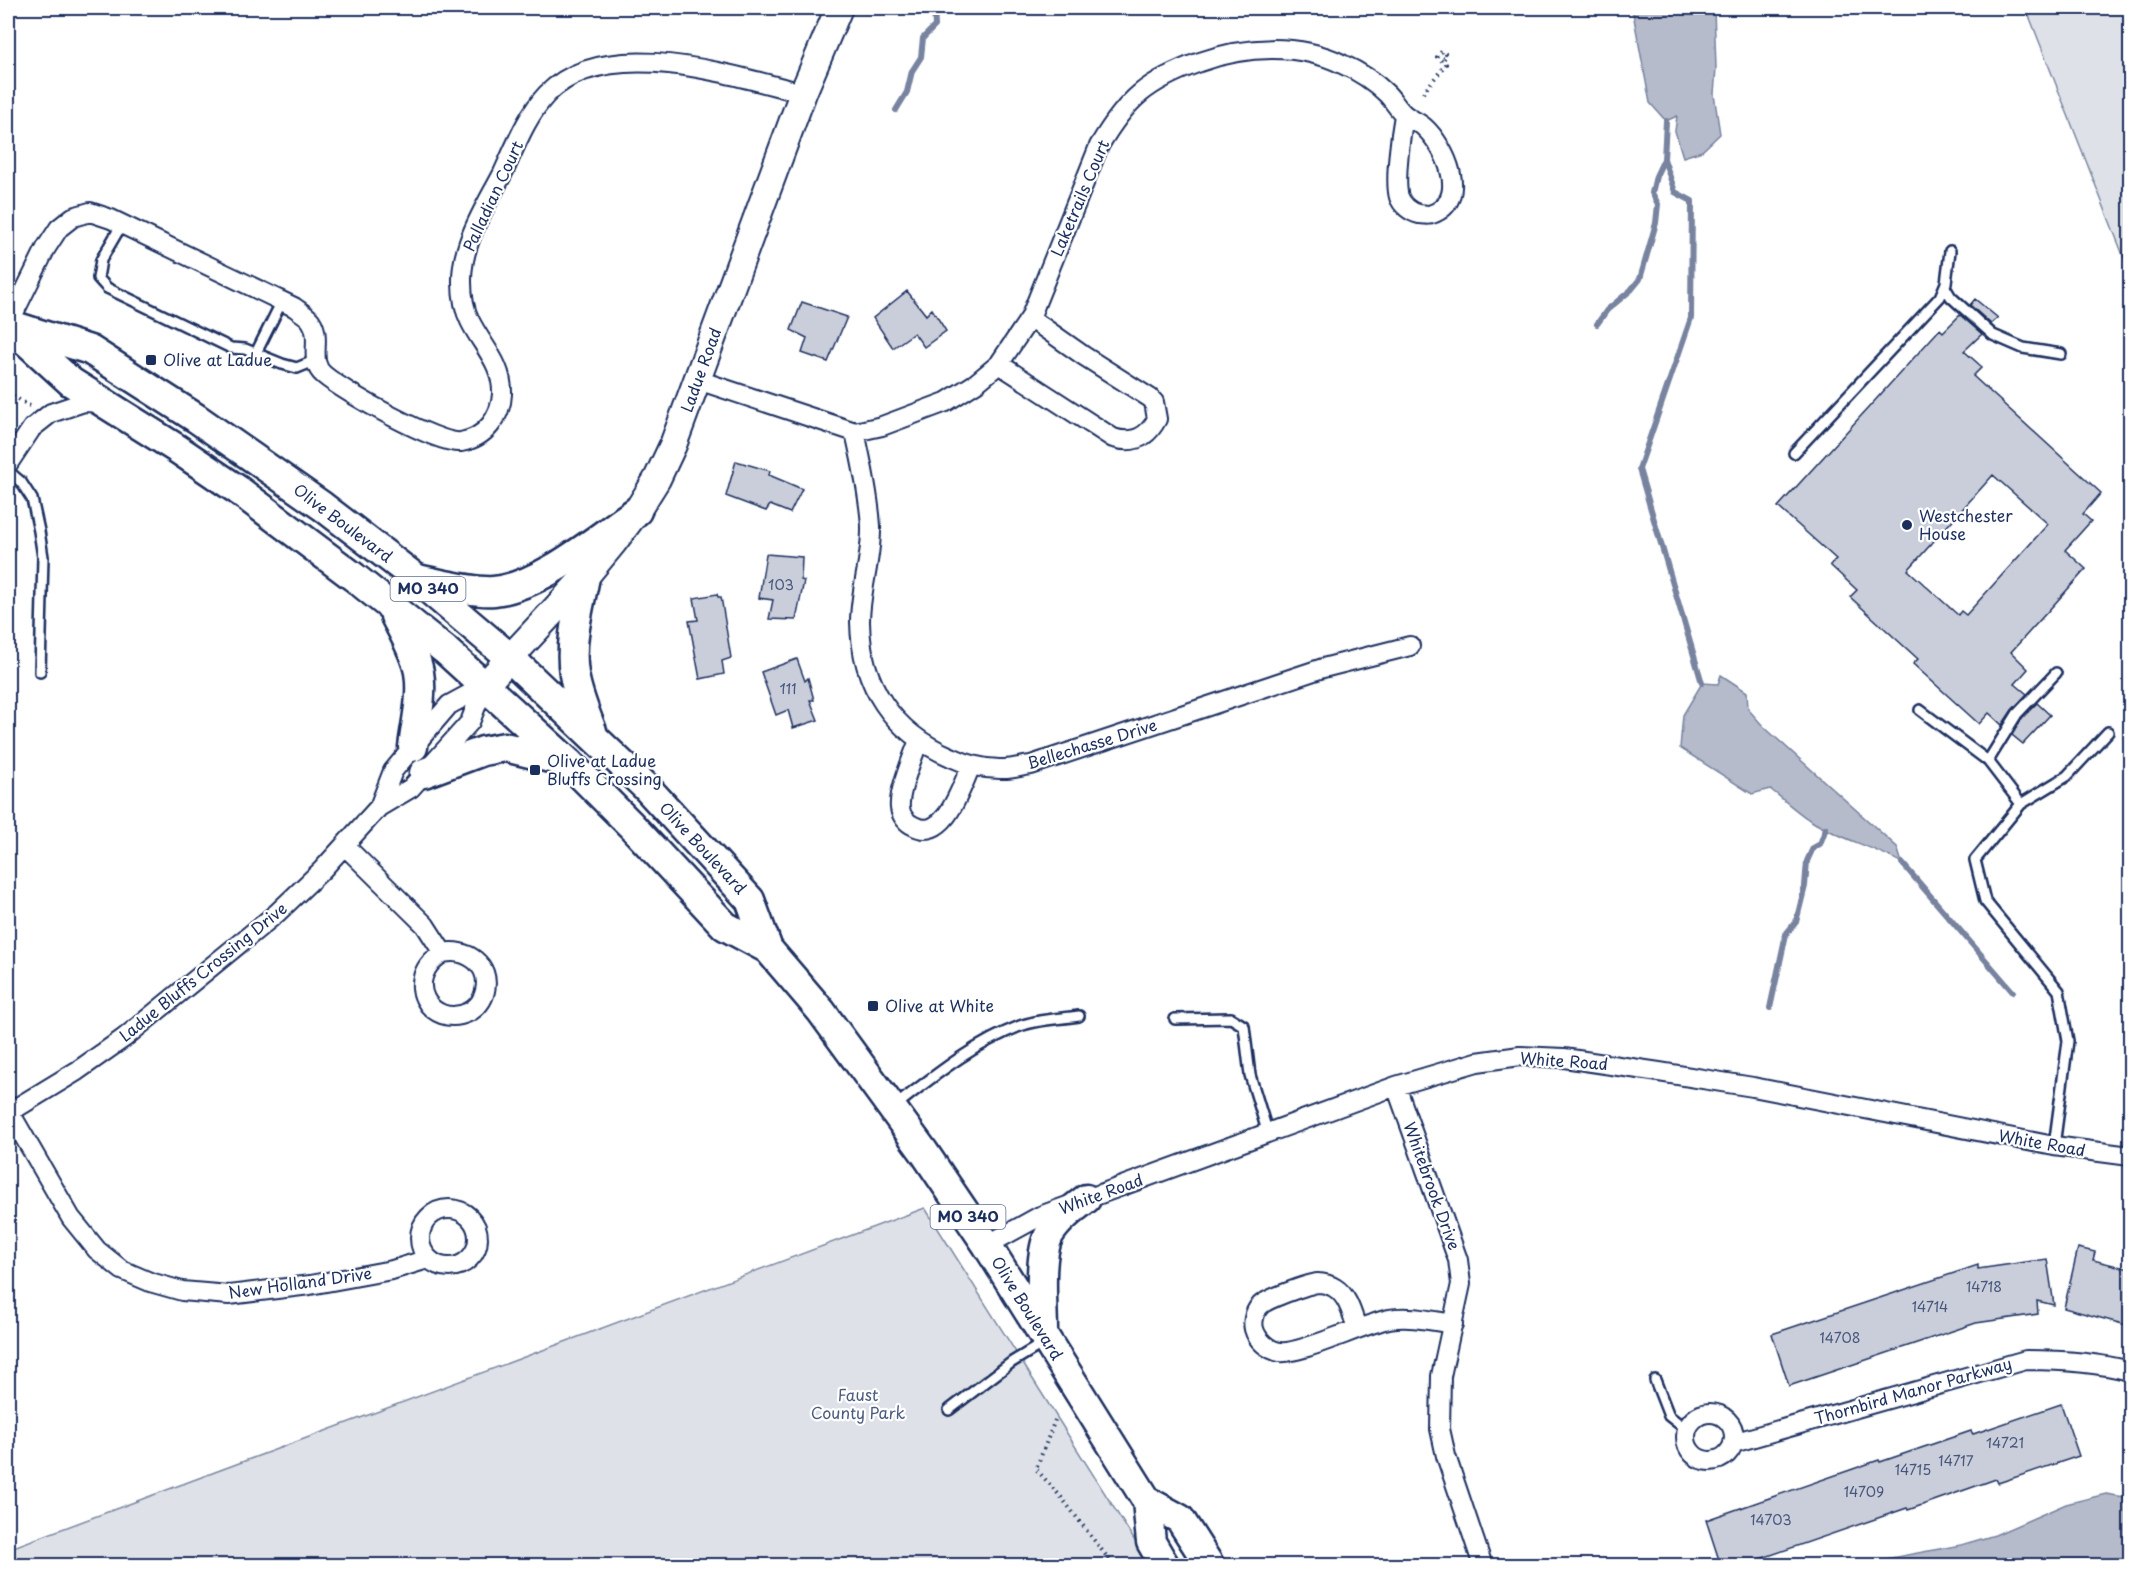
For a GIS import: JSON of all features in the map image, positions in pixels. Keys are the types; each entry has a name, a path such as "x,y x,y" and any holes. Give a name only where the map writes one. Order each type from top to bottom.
{"main road":[{"name":"Ladue Road","path":"484,686 614,543 657,479 674,445 803,93 839,8"},
{"name":"Olive Boulevard","path":"8,325 71,382 238,490 390,606 568,762 631,825 725,926 768,949"},
{"name":"Olive Boulevard","path":"8,325 90,350 260,460 322,506 417,579 510,658 594,736 694,838 750,900 768,949 820,1011 893,1108 987,1245 1147,1501 1150,1542 1165,1566"},
{"path":"417,579 492,591 515,587 544,575 637,511"},
{"path":"585,577 574,638 574,673 579,696 594,736"},
{"path":"390,606 411,647 418,670 420,684 412,747"},
{"path":"424,773 483,751 505,747 568,762"},
{"path":"1045,1337 1041,1271 1048,1238 1065,1216 1086,1199"},
{"name":"Olive Boulevard","path":"1147,1501 1180,1519 1210,1566"}],"street":[{"name":"Laketrails Court","path":"855,432 882,426 946,402 976,384 999,364 1030,318 1099,146 1114,120 1132,99 1154,82 1216,57 1251,49 1312,54 1341,63 1365,76 1387,93 1404,115 1424,126 1437,142 1451,174 1454,189 1446,206 1431,215 1414,213 1404,206 1399,196 1400,138 1404,115"},
{"name":"Palladian Court","path":"314,361 322,374 349,393 439,438 460,442 478,435 492,425 500,410 502,393 500,374 493,355 470,321 463,299 461,279 465,257 473,234 528,122 546,94 564,80 589,70 613,64 639,62 666,63 721,73 803,93"},
{"path":"8,325 46,248 59,228 73,217 90,212 122,224 294,307 311,321 317,338 314,361"},
{"path":"999,364 1113,438 1135,441 1153,427 1157,419 1154,402 1150,398 1030,318"},
{"path":"698,380 855,432"},
{"path":"8,464 32,428 51,413 84,402 107,404"},
{"name":"Bellechasse Drive","path":"855,432 866,484 871,526 870,559 860,620 862,648 869,678 885,708 908,732 935,750 971,766 1004,769 1031,765 1323,668 1410,646"},
{"name":"Ladue Bluffs Crossing Drive","path":"379,807 393,771 412,747 449,705 484,686"},
{"name":"Ladue Bluffs Crossing Drive","path":"8,1112 77,1071 124,1038 277,914 345,846 379,807 411,788 470,722 484,686"},
{"path":"919,740 901,794 900,807 907,822 915,827 930,829 945,819 971,766"},
{"path":"345,846 425,925 443,953"},
{"name":"White Road","path":"987,1245 1040,1216 1396,1086 1477,1062 1520,1056 1564,1058 1754,1087 2054,1146 2130,1156"},
{"name":"Whitebrook Drive","path":"1396,1086 1458,1260 1461,1284 1441,1376 1440,1429 1446,1456 1483,1566"},
{"name":"New Holland Drive","path":"8,1112 71,1218 97,1250 122,1270 150,1282 182,1291 229,1295 322,1283 392,1270 428,1259"},
{"path":"1357,1328 1346,1298 1340,1291 1330,1285 1318,1283 1271,1299 1261,1305 1254,1316 1253,1326 1261,1342 1279,1352 1291,1352 1391,1318 1414,1318 1453,1324"},
{"name":"Thornbird Manor Parkway","path":"1687,1430 1686,1441 1689,1449 1701,1459 1717,1460 1724,1456 1733,1443 2026,1359 2104,1364 2130,1371"},
{"path":"1687,1430 1694,1419 1701,1415 1716,1414 1728,1422 1732,1428 1733,1443"}],"lane":[{"path":"122,224 102,260 98,278 107,288 231,348 245,349 297,368 314,361"},
{"path":"1794,453 1940,297 1945,287 1950,250"},
{"path":"1945,287 1951,297 1993,335 2023,348 2061,354"},
{"path":"256,353 282,301"},
{"path":"8,471 21,482 32,499 43,556 39,672"},
{"path":"1988,761 2017,714 2056,673"},
{"path":"1920,710 1988,761 2021,804"},
{"path":"2054,1146 2068,1041 2059,991 1985,901 1976,860 2021,804 2067,776 2108,732"},
{"path":"893,1108 940,1071 981,1043 1022,1025 1079,1016"},
{"path":"1175,1019 1231,1018 1244,1026 1250,1075 1268,1134"},
{"path":"949,1410 1045,1337"},
{"path":"1655,1380 1668,1416 1687,1430"}],"path":[{"path":"1423,93 1446,64 1442,61"},
{"path":"8,393 32,407"},
{"path":"1055,1420 1036,1469 1061,1497 1114,1566"}],"green space":[{"path":"2026,8 2130,8 2130,273"},
{"name":"Faust County Park","path":"925,1208 1150,1565 8,1566 8,1549"}],"water":[{"path":"1632,8 1714,8 1716,68 1714,94 1720,134 1702,151 1683,157 1675,131 1677,116 1666,121 1650,103"},
{"path":"1721,675 1747,692 1748,709 1763,726 1897,847 1902,863 1819,826 1770,789 1752,794 1680,748 1683,715 1702,683 1718,684"},
{"path":"2106,1494 2130,1498 2130,1565 1853,1565 1961,1545 1995,1535 2066,1504"}],"building":[{"path":"907,291 926,315 932,309 946,331 924,347 914,333 893,348 873,318"},
{"path":"1975,299 1998,318 1991,324 1970,305"},
{"path":"802,302 847,317 828,362 802,353 807,338 791,330"},
{"name":"Westchester House","path":"1960,315 1982,334 1964,351 1982,367 1973,376 2101,493 2083,514 2091,521 2065,550 2086,569 2011,652 2028,669 2015,684 2027,694 2002,725 1989,713 1979,724 1913,664 1918,659 1850,597 1857,590 1830,565 1836,559 1778,507 1940,329 1943,332","holes":["1993,475 2048,524 1966,615 1961,611 1958,615 1908,570"]},
{"path":"736,461 770,471 769,475 802,489 790,513 770,505 766,511 726,496"},
{"path":"766,554 802,557 801,580 804,581 796,620 769,619 773,600 759,598"},
{"path":"717,594 721,597 731,658 722,661 724,674 700,679 689,621 698,620 694,598"},
{"path":"797,659 805,681 808,678 814,700 810,700 818,720 793,728 788,710 776,715 761,672"},
{"path":"2037,703 2050,715 2023,744 2012,735 2022,718"},
{"path":"2078,1248 2095,1252 2093,1260 2130,1269 2130,1326 2064,1308"},
{"path":"2047,1259 2054,1305 2037,1301 2038,1314 1976,1323 1789,1386 1772,1334 1978,1265 1978,1269"},
{"path":"2061,1404 2079,1456 1998,1483 1996,1479 1739,1566 1721,1566 1706,1520 1879,1460 1880,1462 1971,1431 1973,1434"}],"waterway":[{"path":"896,110 907,92 912,71 921,57 923,38 935,26 934,8"},
{"path":"1666,121 1664,159 1675,192 1692,201 1691,318 1639,469 1702,683"},
{"path":"1597,324 1607,310 1631,290 1640,279 1656,223 1658,204 1652,193 1656,176 1664,159"},
{"path":"1770,1008 1786,934 1796,922 1805,886 1807,861 1813,848 1820,844 1826,828"},
{"path":"1902,863 2013,992"}],"place":[{"name":"Olive at Ladue","path":"151,360"},
{"name":"Westchester House","path":"1907,525"},
{"name":"Olive at Ladue Bluffs Crossing","path":"535,770"},
{"name":"Olive at White","path":"873,1006"}]}
